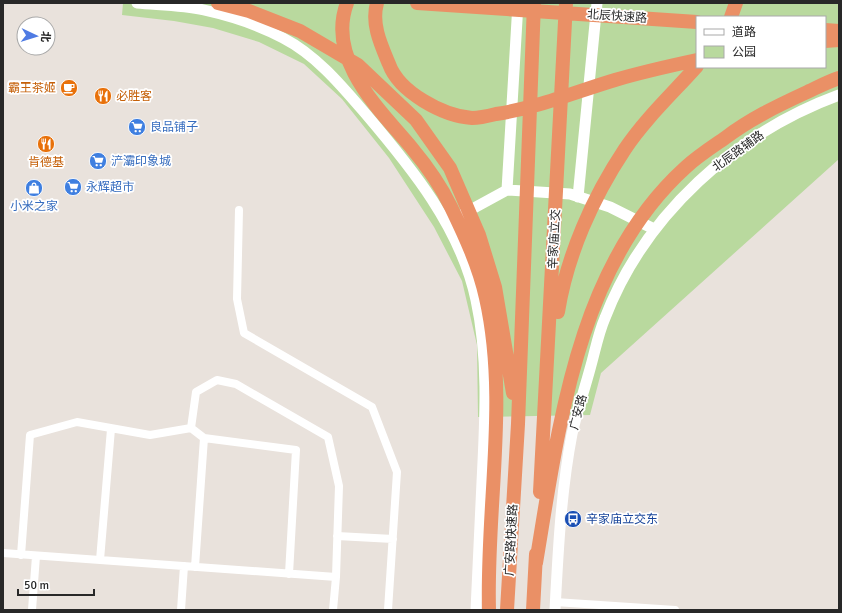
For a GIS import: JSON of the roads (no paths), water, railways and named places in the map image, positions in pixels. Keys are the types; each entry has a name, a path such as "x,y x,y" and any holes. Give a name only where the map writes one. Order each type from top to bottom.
{"highway":[{"path":"218,3 249,10 300,31 358,64 416,120 450,168 479,236 495,287 518,424"},
{"path":"346,3 342,28 345,50 352,72 374,103 435,180 450,205 478,268 486,298 494,344 497,397 490,535 489,608"},
{"path":"377,3 375,10 377,33 391,70 412,94 439,109 472,118 506,113 551,102 614,80 696,60"},
{"name":"北辰快速路","path":"417,3 696,22"},
{"path":"518,424 534,3"},
{"name":"辛家庙立交","path":"546,474 546,380 566,3"},
{"path":"731,16 736,3"},
{"path":"826,30 839,31"},
{"path":"826,41 839,40"},
{"path":"546,380 562,288 579,237 600,193 625,149 644,125 696,67"},
{"path":"533,610 536,563 546,474 576,359 595,303 616,256 650,205 686,167 742,125 784,103 839,78"},
{"name":"广安路快速路","path":"507,610 518,424"}],"main road":[{"path":"137,3 203,10 257,26 285,39 316,61 335,78 396,150 446,223 461,252 476,299 483,354 485,423 476,610"},
{"path":"507,190 518,3"},
{"path":"578,197 597,3"},
{"name":"北辰路辅路","path":"654,229 695,184 716,165 750,140 783,120 815,104 839,95"},
{"path":"446,223 507,190 570,194 610,207 654,229"},
{"name":"广安路","path":"555,606 565,487 572,433 604,318 626,273 654,229"}],"street":[{"path":"239,210 237,299 244,333 372,407 397,472 388,610"},
{"path":"191,428 196,392 217,380 236,384 328,437 339,486 336,577 333,610"},
{"path":"21,554 30,435 77,422 150,435 191,428 204,438 296,450 288,574"},
{"path":"100,560 111,428"},
{"path":"195,567 204,438"},
{"path":"337,536 393,539"},
{"path":"3,553 336,577"},
{"path":"32,610 36,556"},
{"path":"181,610 184,566"},
{"path":"555,606 675,610"}],"place":[{"name":"霸王茶姬","path":"69,88"},
{"name":"必胜客","path":"103,96"},
{"name":"良品铺子","path":"137,127"},
{"name":"肯德基","path":"46,144"},
{"name":"浐灞印象城","path":"98,161"},
{"name":"永辉超市","path":"73,187"},
{"name":"小米之家","path":"34,188"},
{"name":"辛家庙立交东","path":"573,519"}]}
